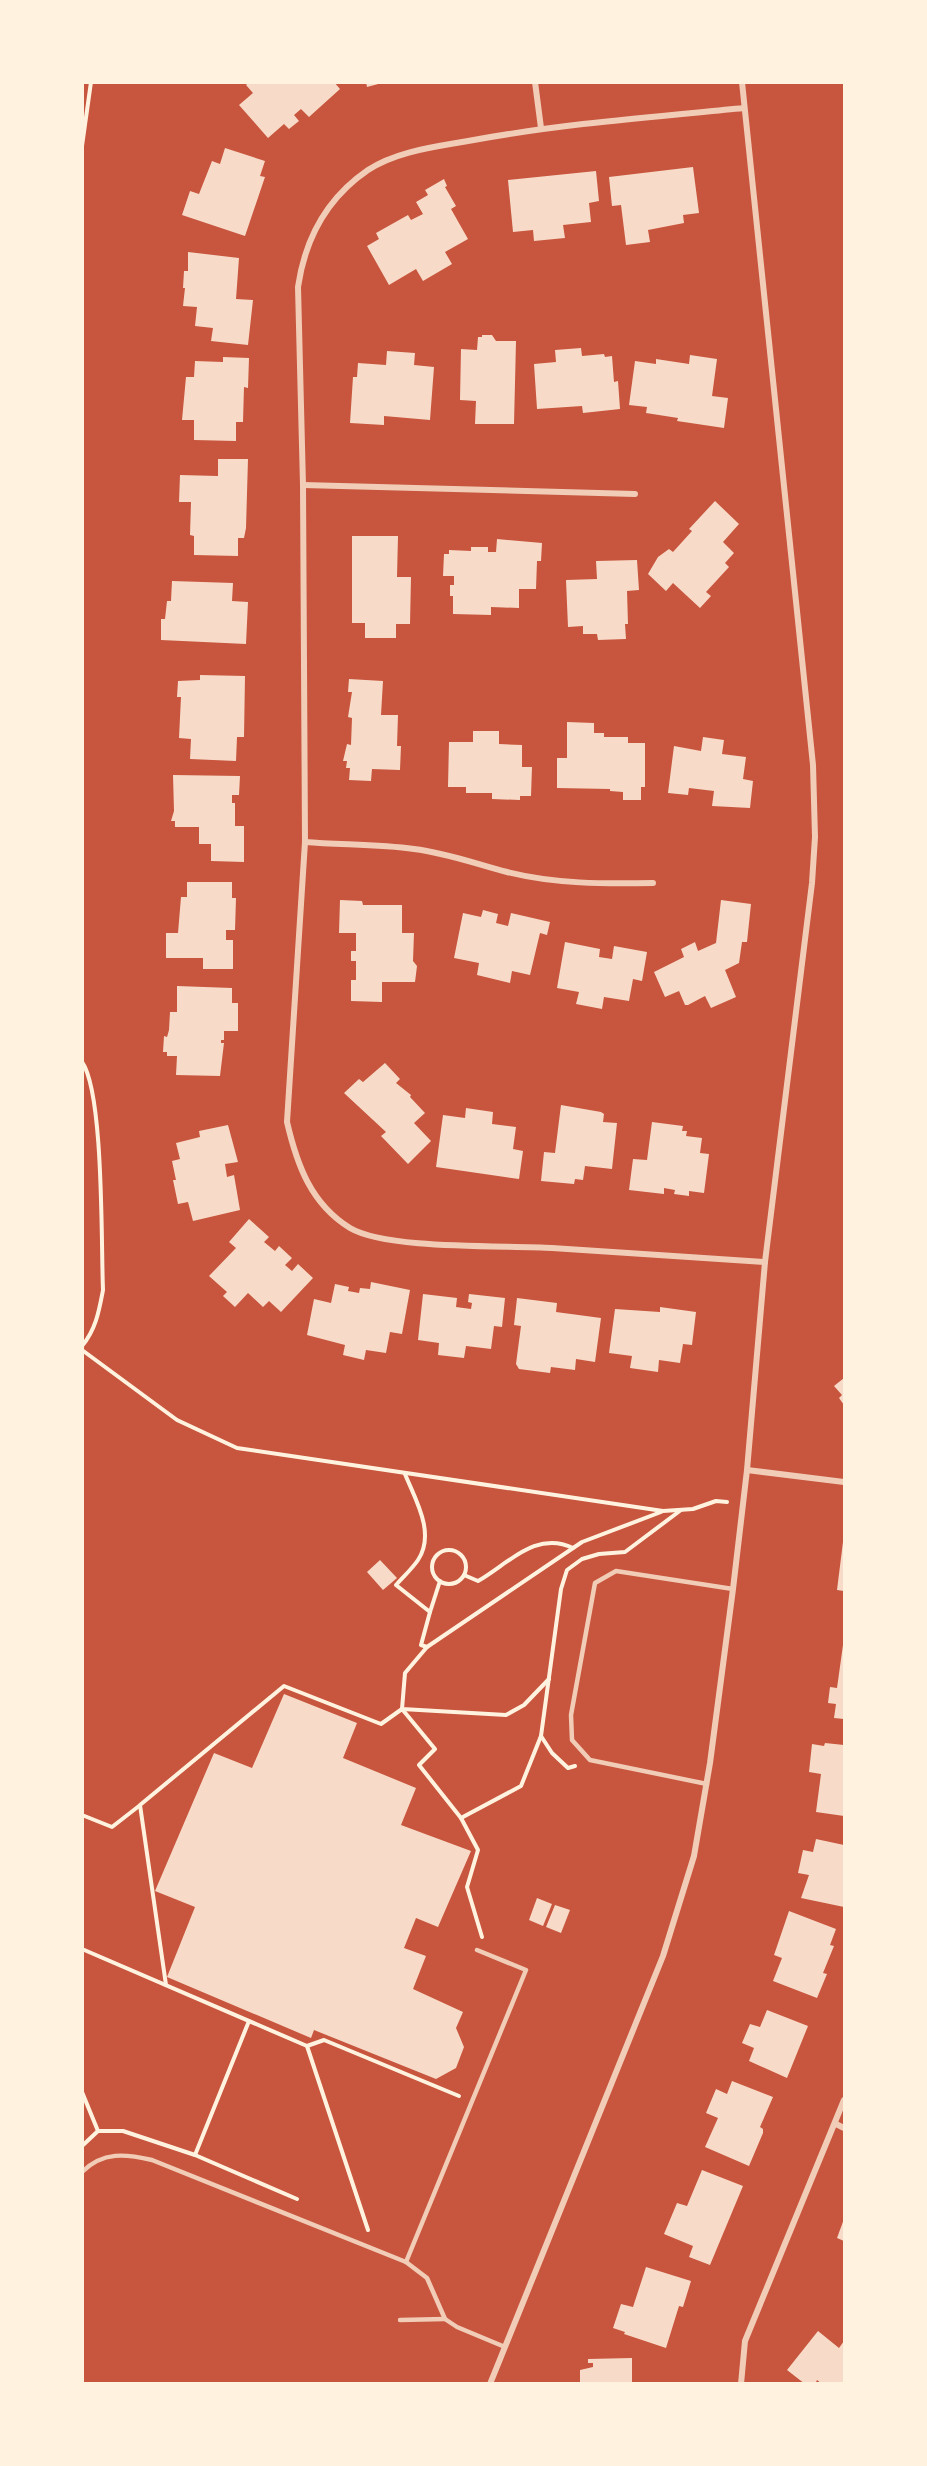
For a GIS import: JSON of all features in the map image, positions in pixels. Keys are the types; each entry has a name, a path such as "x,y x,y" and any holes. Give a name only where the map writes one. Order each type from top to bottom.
{"street":[{"path":"535,82 541,128"},
{"path":"490,2384 663,1956 683,1899 694,1856 707,1784 733,1589 747,1470 765,1262 813,883 815,806 742,82"},
{"path":"744,108 541,128 394,157 370,169 354,182 334,200 314,229 302,263 298,287 303,485 305,842 287,1122 295,1155 310,1189 328,1211 351,1229 369,1236 398,1241 552,1248 765,1262"},
{"path":"303,485 635,494"},
{"path":"305,842 414,849 472,860 507,872 552,880 604,884 653,883"},
{"path":"747,1470 844,1482"},
{"path":"741,2384 745,2341 844,2100"},
{"path":"836,2124 844,2128"}],"lane":[{"path":"707,1784 590,1760 572,1740 571,1715 596,1583 616,1571 733,1589"},
{"path":"406,2262 526,1970 477,1950"},
{"path":"82,2172 93,2161 104,2156 132,2156 152,2160 406,2262 427,2278 445,2319 457,2327 506,2347"},
{"path":"400,2320 445,2319"}],"path":[{"path":"82,146 91,82"},
{"path":"82,1062 87,1069 94,1100 103,1290 99,1314 91,1335 82,1348 177,1420 237,1448 405,1474 663,1511 693,1509 716,1501 743,1503"},
{"path":"405,1474 420,1507 423,1547 418,1560 396,1585 430,1612"},
{"path":"477,1950 483,1936 467,1887 478,1850 461,1818 419,1765 435,1749 402,1709 405,1673 427,1647 573,1548 663,1511"},
{"path":"464,1575 478,1581 531,1546 545,1542 573,1548"},
{"path":"444,1550 461,1554 465,1564 464,1575 456,1582 440,1581 433,1572 432,1561 444,1550"},
{"path":"427,1647 421,1645 440,1581"},
{"path":"82,1815 112,1827 284,1686 381,1724 402,1709 506,1715 524,1705 549,1678"},
{"path":"461,1818 521,1786 541,1736"},
{"path":"140,1805 166,1985"},
{"path":"82,1949 307,2046 324,2040 472,2101"},
{"path":"195,2155 249,2021"},
{"path":"307,2046 368,2230"},
{"path":"82,2092 98,2131"}],"building":[{"path":"249,82 334,82 340,89 309,117 301,109 294,115 299,121 289,129 284,124 268,138 239,105 253,93 246,85"},
{"path":"366,82 382,82 382,83 367,87"},
{"path":"225,148 265,161 260,176 265,177 245,236 182,215 190,191 199,194 212,161 220,164"},
{"path":"693,167 699,213 683,215 684,223 648,230 650,242 626,245 621,205 612,206 609,177"},
{"path":"596,171 599,201 589,203 591,222 563,225 565,238 534,241 533,230 513,232 508,180"},
{"path":"444,179 447,186 445,187 456,206 451,209 468,239 445,252 452,264 423,281 416,269 389,285 367,246 379,239 376,233 408,215 411,220 423,214 416,202 428,195 425,190"},
{"path":"188,252 239,258 236,299 253,300 248,345 211,341 213,328 195,326 197,307 183,306 184,271 188,271"},
{"path":"492,335 496,341 516,341 514,424 475,424 476,401 460,400 461,349 477,350 478,337"},
{"path":"581,348 582,356 604,354 605,357 612,356 614,382 618,381 620,409 583,413 582,406 537,409 534,364 556,362 555,350"},
{"path":"387,351 415,353 414,365 434,367 430,420 384,416 384,425 350,423 353,377 357,377 358,363 386,365"},
{"path":"690,355 717,359 712,396 728,398 724,428 677,421 678,418 646,413 647,407 629,405 635,361 656,364 656,359 689,364"},
{"path":"223,357 249,358 248,388 244,387 243,422 236,422 236,441 194,440 194,420 182,420 186,377 194,377 195,361 223,362"},
{"path":"218,459 248,459 246,528 244,538 238,538 238,556 194,555 194,536 190,535 191,502 179,502 180,475 218,476"},
{"path":"715,501 739,524 723,542 734,553 725,563 729,567 706,592 711,596 700,608 673,583 666,591 648,574 658,557 669,549 673,552 692,531 689,529"},
{"path":"352,536 398,536 397,577 411,577 410,624 396,624 396,638 365,638 365,623 352,623"},
{"path":"497,539 542,543 541,561 537,561 536,589 519,589 519,608 491,607 491,615 453,614 453,596 450,596 450,585 454,585 454,576 443,576 444,554 449,554 449,550 471,551 471,547 488,547 488,552 496,552"},
{"path":"637,560 639,590 627,591 626,639 598,640 597,634 583,634 583,626 568,627 566,580 597,579 596,561"},
{"path":"172,581 233,583 232,601 248,602 246,644 161,640 161,619 165,619 167,601 171,601"},
{"path":"200,675 245,676 244,737 237,737 236,761 190,759 191,739 179,738 181,697 177,697 178,681 200,680"},
{"path":"349,679 383,681 381,715 398,715 397,746 401,746 400,770 372,769 371,781 349,780 350,768 346,768 347,761 343,761 347,744 351,745 352,718 348,717 352,692 348,692"},
{"path":"567,722 594,723 594,733 604,733 604,737 628,737 628,743 645,743 645,787 641,787 641,800 623,800 623,792 610,791 610,789 557,788 557,758 567,758"},
{"path":"473,731 499,731 499,744 522,745 522,767 532,767 531,796 520,796 520,800 492,799 492,793 466,793 466,787 448,787 449,742 473,742"},
{"path":"703,737 724,740 722,754 746,757 743,779 753,781 750,808 712,806 714,791 689,788 688,795 668,793 674,746 701,751"},
{"path":"173,775 240,776 239,795 232,795 232,803 235,803 235,826 244,826 244,862 211,861 211,844 199,844 199,827 175,827 175,821 171,821 174,811"},
{"path":"187,882 232,882 232,898 236,898 235,930 226,930 226,940 233,940 233,969 203,969 203,958 166,958 166,933 178,933 181,897 187,897"},
{"path":"340,900 362,901 363,905 402,905 402,933 414,933 413,961 417,966 415,982 382,982 382,1002 351,1001 351,980 356,980 356,961 351,961 351,951 356,951 356,933 339,933"},
{"path":"721,900 751,904 747,942 742,942 739,963 725,970 736,997 711,1008 705,996 688,1005 685,1005 679,991 665,997 654,972 684,957 681,949 695,942 698,951 716,943"},
{"path":"483,910 498,914 496,923 508,926 511,913 550,922 547,935 540,933 530,975 512,971 510,983 477,975 479,963 454,958 463,913 481,917"},
{"path":"565,942 600,949 599,957 612,959 614,946 647,952 642,981 633,979 629,1001 604,997 602,1009 576,1004 579,992 557,988"},
{"path":"177,986 232,988 232,1003 238,1003 238,1031 224,1031 224,1040 221,1040 221,1043 224,1043 220,1076 176,1075 177,1056 167,1056 167,1052 163,1052 164,1036 167,1037 169,1030 170,1012 177,1012"},
{"path":"385,1063 400,1079 396,1083 411,1095 410,1097 425,1113 414,1123 431,1141 408,1164 381,1136 386,1132 344,1093 359,1079 363,1082"},
{"path":"561,1105 601,1112 604,1114 603,1122 617,1123 612,1169 585,1166 583,1180 575,1179 574,1184 541,1181 544,1152 555,1153"},
{"path":"466,1108 493,1112 492,1124 516,1127 513,1149 523,1151 519,1179 436,1167 443,1115 465,1118"},
{"path":"652,1122 683,1126 682,1131 687,1131 686,1136 702,1138 700,1153 709,1154 704,1193 689,1191 689,1196 674,1194 675,1190 664,1188 664,1194 629,1190 633,1159 647,1160"},
{"path":"228,1125 238,1162 225,1164 227,1177 234,1175 240,1210 193,1221 188,1202 178,1204 172,1161 180,1159 176,1143 200,1137 199,1131"},
{"path":"249,1219 269,1237 264,1242 275,1251 279,1246 292,1258 285,1265 292,1271 298,1264 313,1278 281,1312 269,1301 263,1307 248,1293 235,1307 223,1296 227,1292 209,1276 236,1248 229,1242"},
{"path":"371,1282 410,1290 402,1334 390,1332 386,1353 366,1350 364,1360 343,1355 345,1345 307,1335 314,1299 331,1303 335,1284 349,1287 348,1291 359,1293 360,1288 370,1289"},
{"path":"423,1294 457,1298 456,1307 471,1309 472,1303 468,1302 469,1294 505,1298 502,1327 494,1326 491,1349 466,1346 464,1358 438,1355 439,1343 418,1340"},
{"path":"517,1298 557,1303 556,1312 601,1318 595,1362 576,1359 575,1370 551,1367 550,1373 519,1369 516,1364 521,1326 514,1325"},
{"path":"660,1307 696,1312 692,1345 683,1344 680,1363 659,1360 658,1372 630,1368 632,1356 609,1353 615,1309 660,1312"},
{"path":"844,1378 844,1405 839,1398 842,1395 834,1386"},
{"path":"844,1543 844,1591 837,1590"},
{"path":"380,1560 397,1578 383,1590 367,1572"},
{"path":"843,1645 844,1719 834,1718 836,1704 828,1703 830,1687 837,1688"},
{"path":"284,1694 357,1723 343,1758 416,1788 401,1825 471,1851 438,1927 416,1918 404,1948 426,1956 413,1989 463,2012 456,2028 464,2047 456,2068 436,2079 314,2030 311,2038 167,1977 195,1907 155,1891 214,1753 252,1768"},
{"path":"825,1743 844,1745 844,1816 816,1812 821,1774 809,1772 812,1744 824,1746"},
{"path":"816,1839 844,1845 844,1907 801,1898 809,1875 798,1873 803,1850 813,1852"},
{"path":"537,1898 552,1904 543,1926 529,1920"},
{"path":"555,1905 570,1910 561,1933 546,1927"},
{"path":"789,1911 836,1929 830,1945 834,1946 823,1973 827,1974 817,1998 773,1981 782,1958 774,1955"},
{"path":"767,2010 808,2026 787,2078 749,2061 754,2048 742,2043 750,2024 760,2027"},
{"path":"732,2081 773,2097 760,2127 763,2133 749,2166 705,2147 718,2118 706,2113 716,2089 727,2094"},
{"path":"702,2170 743,2186 710,2265 689,2257 693,2246 664,2234 677,2203 687,2206"},
{"path":"844,2219 844,2241 837,2238"},
{"path":"646,2267 691,2281 683,2307 679,2306 666,2348 613,2328 621,2304 633,2307"},
{"path":"818,2331 839,2348 844,2341 844,2384 822,2384 817,2380 815,2384 805,2384 787,2370"},
{"path":"632,2358 632,2384 580,2384 580,2370 593,2367 593,2363 588,2363 588,2359"}]}
